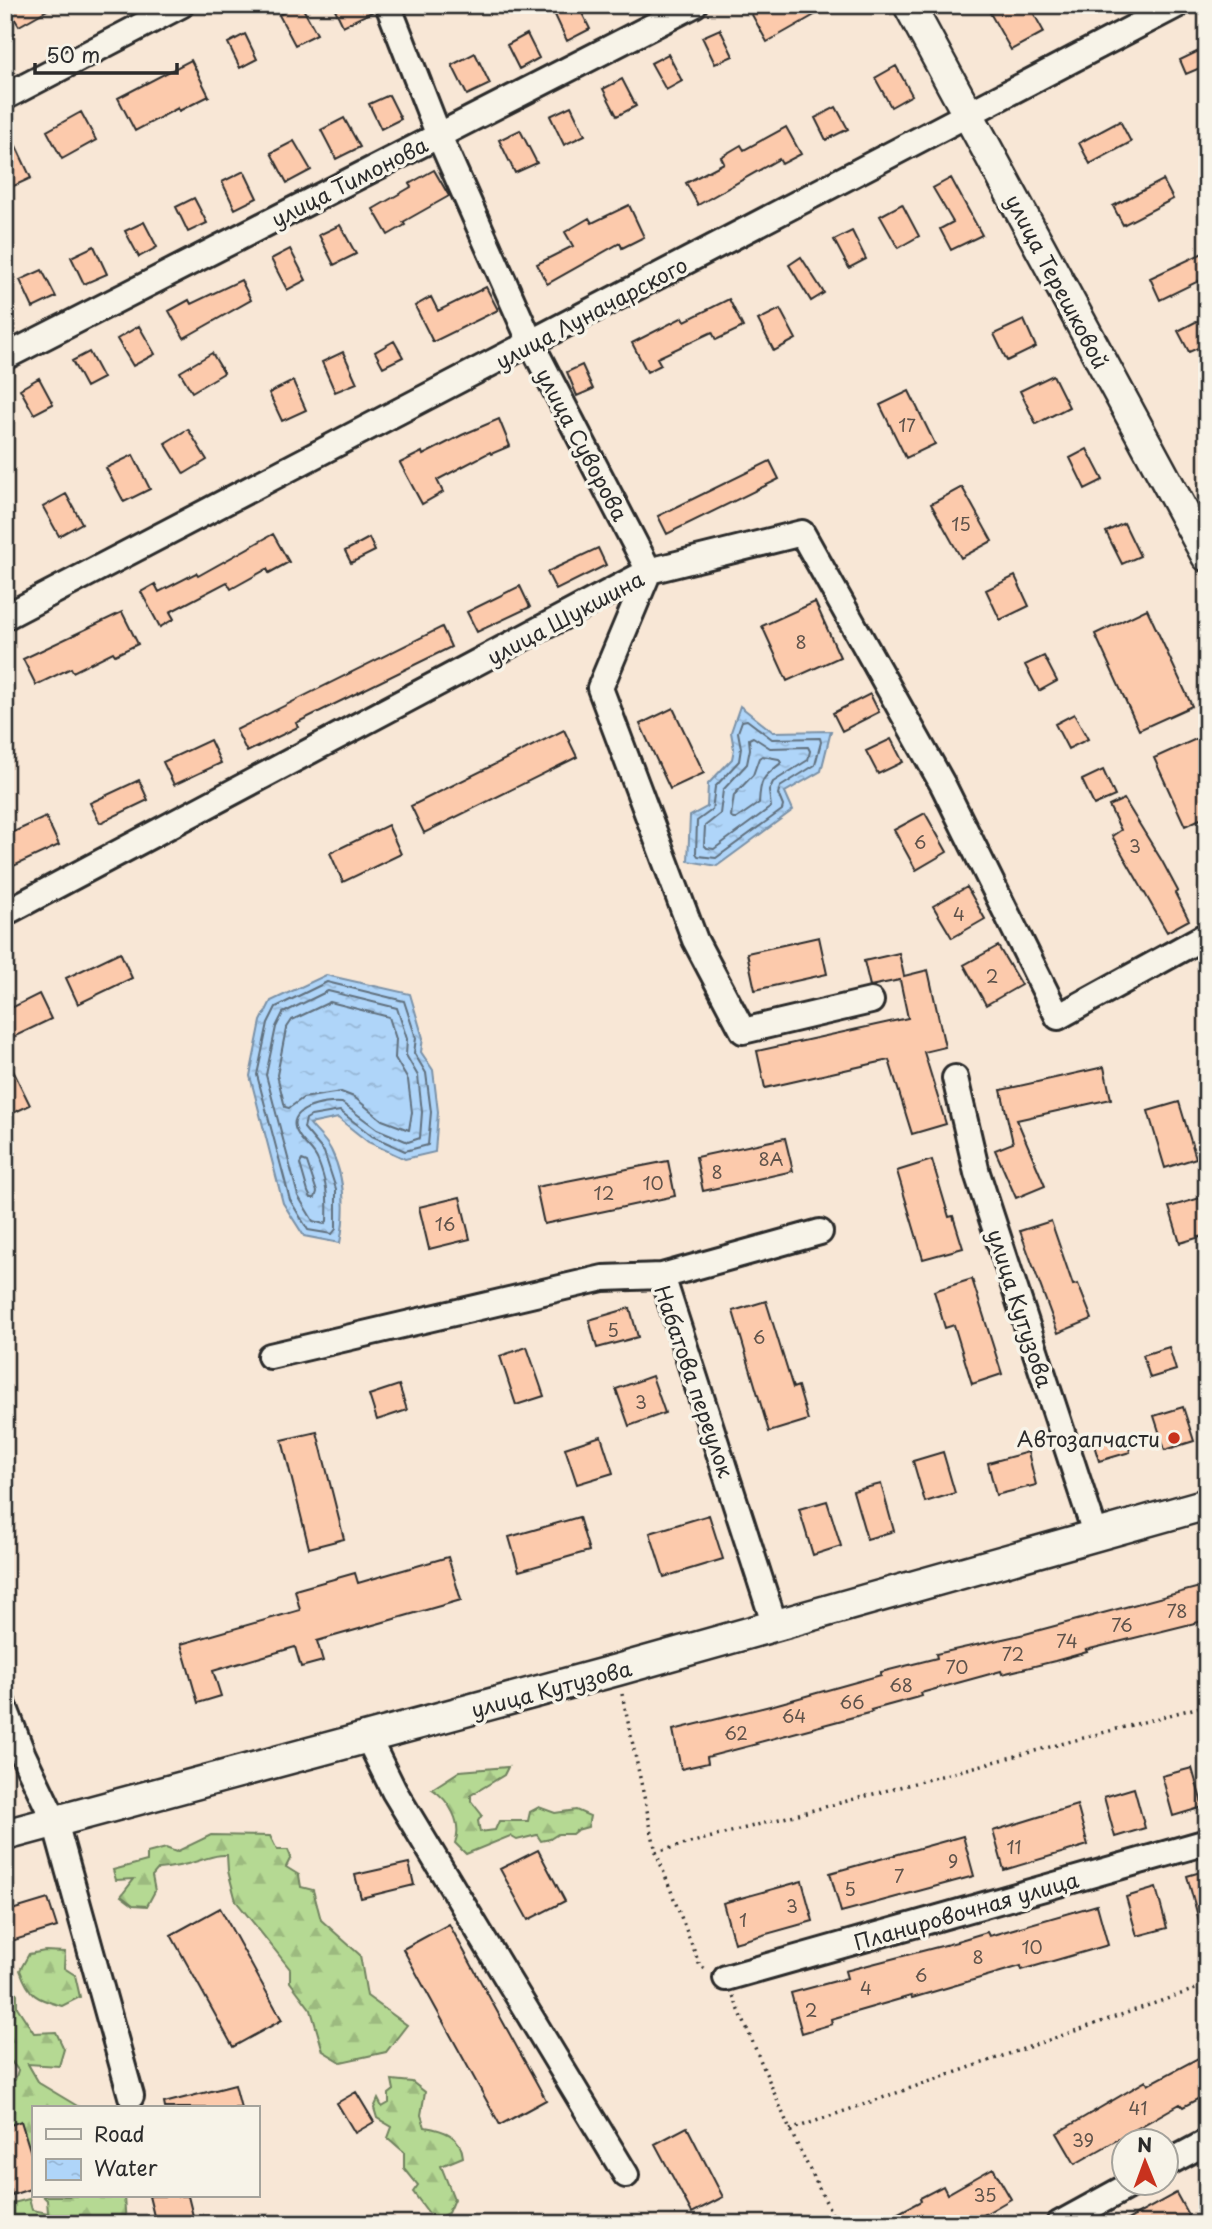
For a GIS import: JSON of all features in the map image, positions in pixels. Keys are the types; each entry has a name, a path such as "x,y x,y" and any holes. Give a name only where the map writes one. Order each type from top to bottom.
{"main road":[{"name":"улица Терешковой","path":"909,5 1207,556"},
{"name":"улица Кутузова","path":"1128,1526 1192,1492 1207,1481"},
{"name":"улица Кутузова","path":"5,1835 617,1670 1207,1504"}],"street":[{"path":"5,97 181,5"},
{"name":"улица Суворова","path":"388,5 439,136 531,344 649,571"},
{"name":"улица Тимонова","path":"5,357 694,5"},
{"name":"улица Луначарского","path":"5,617 1177,5"},
{"name":"улица Шукшина","path":"5,913 649,571 802,533 943,785 1058,1017 1207,934"},
{"path":"649,571 600,688 701,951 743,1031 871,1001"},
{"name":"улица Кутузова","path":"955,1078 977,1173 1096,1536"},
{"path":"662,1276 820,1232"},
{"name":"Набатова переулок","path":"270,1356 603,1278 662,1276 775,1626"},
{"path":"5,1708 23,1755 55,1822 131,2096"},
{"path":"368,1738 394,1791 626,2175"},
{"name":"Планировочная улица","path":"726,1978 1207,1842"},
{"path":"1180,2157 1207,2142"},
{"path":"1059,2224 1110,2195"}],"path":[{"path":"617,1670 656,1852 700,1966 726,1978 790,2130 836,2224"},
{"path":"656,1852 1207,1705"},
{"path":"790,2130 1207,1985"}],"green space":[{"path":"508,1767 504,1775 471,1795 471,1801 482,1815 478,1821 480,1832 495,1830 499,1821 528,1821 530,1812 539,1807 555,1813 576,1810 590,1816 588,1827 572,1834 558,1834 541,1841 537,1835 517,1840 510,1836 466,1854 455,1843 457,1828 453,1813 444,1799 432,1789 460,1771"},
{"path":"211,1835 270,1836 277,1850 288,1850 291,1857 286,1867 299,1875 301,1887 313,1890 321,1920 360,1955 367,1996 407,2025 386,2052 341,2062 323,2051 311,2010 290,1982 290,1969 236,1901 227,1855 158,1869 152,1876 155,1891 147,1906 133,1905 121,1896 134,1879 116,1880 113,1870 147,1861 147,1853 166,1848 176,1852"},
{"path":"45,1951 65,1952 64,1968 75,1975 80,1997 62,2006 46,2001 30,1991 20,1970 29,1954"},
{"path":"5,1974 17,1994 17,2007 34,2033 56,2032 64,2049 59,2066 28,2064 39,2083 77,2106 32,2106 32,2183 13,2128 5,2126 5,2083 15,2080 18,2070 5,2054"},
{"path":"392,2080 412,2082 425,2092 421,2115 425,2127 450,2135 462,2150 463,2157 441,2166 454,2199 448,2213 434,2220 413,2192 418,2185 404,2168 404,2152 388,2138 392,2127 377,2118 374,2108 378,2099 382,2107 389,2103 389,2094 394,2090"},
{"path":"45,2198 124,2198 126,2224 77,2224 64,2220 27,2222 5,2218 5,2205 29,2199 32,2210 48,2213"}],"water":[{"path":"740,706 773,732 831,731 821,771 785,792 793,810 717,866 688,861 690,816 707,807 708,784 732,759 734,749 731,732"},
{"path":"326,975 410,994 423,1038 421,1052 433,1070 438,1112 435,1152 405,1159 368,1142 338,1118 310,1124 329,1146 339,1172 343,1207 340,1243 304,1236 283,1203 250,1076 261,1021 271,1001"}],"building":[{"path":"6,5 56,5 19,26"},
{"path":"301,5 317,34 295,45 279,15"},
{"path":"333,5 373,5 374,11 343,26"},
{"path":"578,5 590,29 567,41 555,15"},
{"path":"765,5 832,5 767,42 751,13"},
{"path":"1005,5 1029,5 1044,32 1011,50 990,13"},
{"path":"720,29 733,56 715,64 702,37"},
{"path":"245,34 257,59 240,68 228,43"},
{"path":"527,34 539,58 519,69 507,45"},
{"path":"1207,47 1207,65 1186,74 1180,60"},
{"path":"475,53 490,84 467,95 452,65"},
{"path":"668,54 682,81 666,90 651,63"},
{"path":"191,60 209,96 179,111 178,108 135,131 118,98"},
{"path":"896,66 912,95 891,107 875,78"},
{"path":"622,79 636,106 617,116 603,89"},
{"path":"389,95 401,119 381,129 369,104"},
{"path":"571,106 585,135 564,145 550,116"},
{"path":"836,107 848,129 826,140 815,118"},
{"path":"81,112 96,140 62,159 47,131"},
{"path":"344,118 360,147 336,159 321,130"},
{"path":"1120,121 1131,142 1090,164 1079,143"},
{"path":"786,127 801,154 782,164 779,159 698,205 686,183 724,163 721,157 741,145 744,150"},
{"path":"520,130 537,163 515,173 499,140"},
{"path":"294,141 311,170 287,183 271,153"},
{"path":"16,146 31,178 5,190 5,151"},
{"path":"434,170 449,196 403,222 405,225 388,235 373,209"},
{"path":"244,171 257,198 235,209 222,182"},
{"path":"951,178 982,235 951,250 940,229 953,222 933,188"},
{"path":"1163,180 1173,199 1123,225 1113,206"},
{"path":"194,198 207,223 188,232 176,207"},
{"path":"902,204 919,236 898,248 880,216"},
{"path":"629,205 644,237 622,248 620,243 547,284 537,264 573,246 565,232 589,218 592,223"},
{"path":"144,222 157,247 139,257 125,231"},
{"path":"340,225 356,254 334,265 319,235"},
{"path":"852,231 866,259 849,268 834,240"},
{"path":"94,246 107,274 84,284 71,257"},
{"path":"290,249 306,280 287,290 271,259"},
{"path":"1207,251 1207,277 1160,300 1150,278"},
{"path":"801,257 824,293 811,301 789,265"},
{"path":"42,270 56,297 33,308 20,280"},
{"path":"241,280 251,300 184,338 169,311 189,300 191,304"},
{"path":"486,287 498,310 433,342 415,306 431,297 438,311"},
{"path":"729,299 743,327 716,340 712,332 657,358 661,365 647,372 632,343 683,317 685,321"},
{"path":"780,309 796,339 774,351 758,320"},
{"path":"1207,316 1207,344 1189,352 1178,331"},
{"path":"1024,320 1036,347 1007,361 994,334"},
{"path":"139,326 155,354 133,366 117,339"},
{"path":"394,341 403,357 383,367 375,352"},
{"path":"89,352 103,378 86,387 72,361"},
{"path":"343,352 357,383 335,392 322,362"},
{"path":"212,353 224,373 192,392 180,372"},
{"path":"582,365 593,389 577,396 567,372"},
{"path":"1053,375 1069,407 1036,424 1020,391"},
{"path":"39,378 53,404 34,414 20,389"},
{"path":"293,381 306,410 282,421 269,393"},
{"path":"909,391 935,444 906,458 880,405"},
{"path":"499,419 510,446 491,454 490,452 437,480 443,492 422,504 400,463"},
{"path":"188,429 207,460 184,474 165,443"},
{"path":"1087,449 1103,480 1085,489 1070,458"},
{"path":"133,455 150,489 124,502 106,468"},
{"path":"770,461 779,479 667,534 658,516"},
{"path":"962,487 992,541 961,558 931,504"},
{"path":"66,494 82,523 59,536 43,507"},
{"path":"1124,523 1140,556 1122,564 1106,532"},
{"path":"273,534 289,562 269,573 267,569 231,589 227,582 170,612 174,619 160,627 141,592 155,584 159,592 196,573 198,576"},
{"path":"369,538 375,551 351,563 345,551"},
{"path":"598,548 606,565 556,590 547,572"},
{"path":"1015,576 1029,606 1000,620 986,590"},
{"path":"520,586 530,607 477,632 467,612"},
{"path":"815,602 840,657 787,681 762,626"},
{"path":"1147,609 1192,706 1139,730 1095,634"},
{"path":"122,612 138,644 115,655 113,652 73,672 71,668 36,685 23,659"},
{"path":"442,627 451,647 296,723 298,727 247,752 236,730"},
{"path":"1044,656 1057,681 1039,691 1025,665"},
{"path":"870,694 879,712 842,731 833,713"},
{"path":"673,708 704,773 670,789 640,724"},
{"path":"1074,714 1088,739 1068,749 1055,724"},
{"path":"564,730 577,757 424,833 411,806"},
{"path":"1207,734 1207,816 1185,826 1154,758"},
{"path":"891,739 903,762 878,774 866,751"},
{"path":"210,740 221,763 174,785 163,762"},
{"path":"1103,770 1115,796 1094,805 1082,780"},
{"path":"139,780 148,800 100,823 90,803"},
{"path":"1124,799 1162,861 1189,920 1167,932 1112,836 1121,830 1109,806"},
{"path":"925,813 947,852 916,870 894,830"},
{"path":"46,817 59,845 5,870 5,836"},
{"path":"388,825 401,854 343,882 330,853"},
{"path":"967,887 985,919 952,938 933,906"},
{"path":"819,937 827,974 755,990 747,953"},
{"path":"998,946 1021,985 986,1005 964,965"},
{"path":"120,952 132,978 78,1004 66,978"},
{"path":"899,953 904,976 928,970 945,1047 924,1052 946,1124 912,1134 889,1060 765,1088 757,1051 908,1018 900,980 870,986 864,961"},
{"path":"39,994 51,1019 5,1041 5,1011"},
{"path":"5,1054 30,1105 5,1117"},
{"path":"1104,1067 1111,1099 1017,1120 1045,1186 1016,1198 995,1150 1013,1143 1001,1090"},
{"path":"1179,1102 1196,1158 1165,1168 1148,1111"},
{"path":"785,1138 793,1171 703,1191 696,1157"},
{"path":"932,1160 949,1217 953,1216 963,1248 923,1259 897,1171"},
{"path":"668,1161 675,1196 544,1224 536,1187"},
{"path":"1207,1196 1207,1235 1180,1243 1169,1207"},
{"path":"460,1197 470,1239 429,1249 419,1207"},
{"path":"1051,1221 1073,1285 1078,1284 1092,1319 1058,1333 1020,1231"},
{"path":"972,1279 1002,1374 972,1384 954,1325 945,1328 934,1291"},
{"path":"766,1301 793,1388 798,1386 808,1420 769,1432 733,1311"},
{"path":"630,1308 638,1337 597,1348 589,1320"},
{"path":"527,1347 544,1396 516,1405 500,1356"},
{"path":"1169,1347 1176,1370 1150,1378 1143,1355"},
{"path":"652,1376 665,1413 629,1426 616,1389"},
{"path":"399,1385 407,1410 377,1420 369,1395"},
{"path":"1183,1407 1194,1441 1165,1450 1154,1416"},
{"path":"317,1432 344,1539 309,1548 282,1440"},
{"path":"1125,1433 1130,1452 1099,1461 1093,1442"},
{"path":"601,1436 613,1473 577,1484 565,1448"},
{"path":"943,1452 955,1493 925,1502 913,1461"},
{"path":"1028,1452 1036,1485 996,1495 988,1463"},
{"path":"881,1484 894,1531 867,1539 853,1491"},
{"path":"827,1501 841,1546 813,1555 799,1509"},
{"path":"709,1515 723,1559 664,1577 650,1533"},
{"path":"579,1517 589,1551 519,1571 509,1537"},
{"path":"448,1557 461,1600 317,1641 323,1661 301,1667 295,1647 213,1671 221,1696 198,1703 181,1644 300,1610 295,1590 355,1573 358,1583"},
{"path":"1207,1585 1207,1620 1086,1650 1087,1652 1055,1661 1002,1674 1001,1671 921,1693 922,1696 871,1710 872,1712 707,1757 708,1763 681,1769 673,1730 881,1675 881,1672 937,1658 936,1654 1025,1634"},
{"path":"1192,1768 1203,1807 1173,1816 1162,1776"},
{"path":"1134,1788 1145,1828 1115,1837 1104,1797"},
{"path":"1077,1805 1088,1845 1004,1870 993,1831"},
{"path":"963,1836 974,1876 841,1912 830,1873"},
{"path":"538,1850 565,1901 528,1920 500,1869"},
{"path":"409,1863 414,1885 361,1898 355,1875"},
{"path":"1207,1870 1207,1930 1202,1931 1187,1876"},
{"path":"802,1881 813,1921 734,1943 723,1903"},
{"path":"1156,1888 1167,1928 1137,1936 1126,1897"},
{"path":"48,1899 57,1927 5,1943 5,1912"},
{"path":"1097,1905 1108,1945 1022,1970 1021,1966 831,2019 832,2024 802,2033 791,1993 847,1978 845,1971 987,1932 989,1936"},
{"path":"220,1908 282,2020 233,2047 171,1935"},
{"path":"449,1924 546,2100 500,2125 403,1949"},
{"path":"1200,2057 1207,2069 1207,2094 1183,2107 1180,2104 1138,2128 1110,2128 1110,2144 1075,2164 1057,2133 1146,2081 1148,2085"},
{"path":"235,2085 240,2106 165,2106 164,2103"},
{"path":"356,2092 374,2122 355,2133 337,2103"},
{"path":"21,2121 32,2157 32,2188 12,2195 5,2173 5,2127"},
{"path":"687,2127 723,2197 692,2213 655,2144"},
{"path":"993,2168 1011,2199 968,2224 878,2224 943,2186 947,2194"},
{"path":"150,2198 188,2198 195,2224 156,2224"},
{"path":"1167,2198 1179,2198 1193,2224 1120,2224"}],"place":[{"name":"Автозапчасти","path":"1174,1438"}]}
